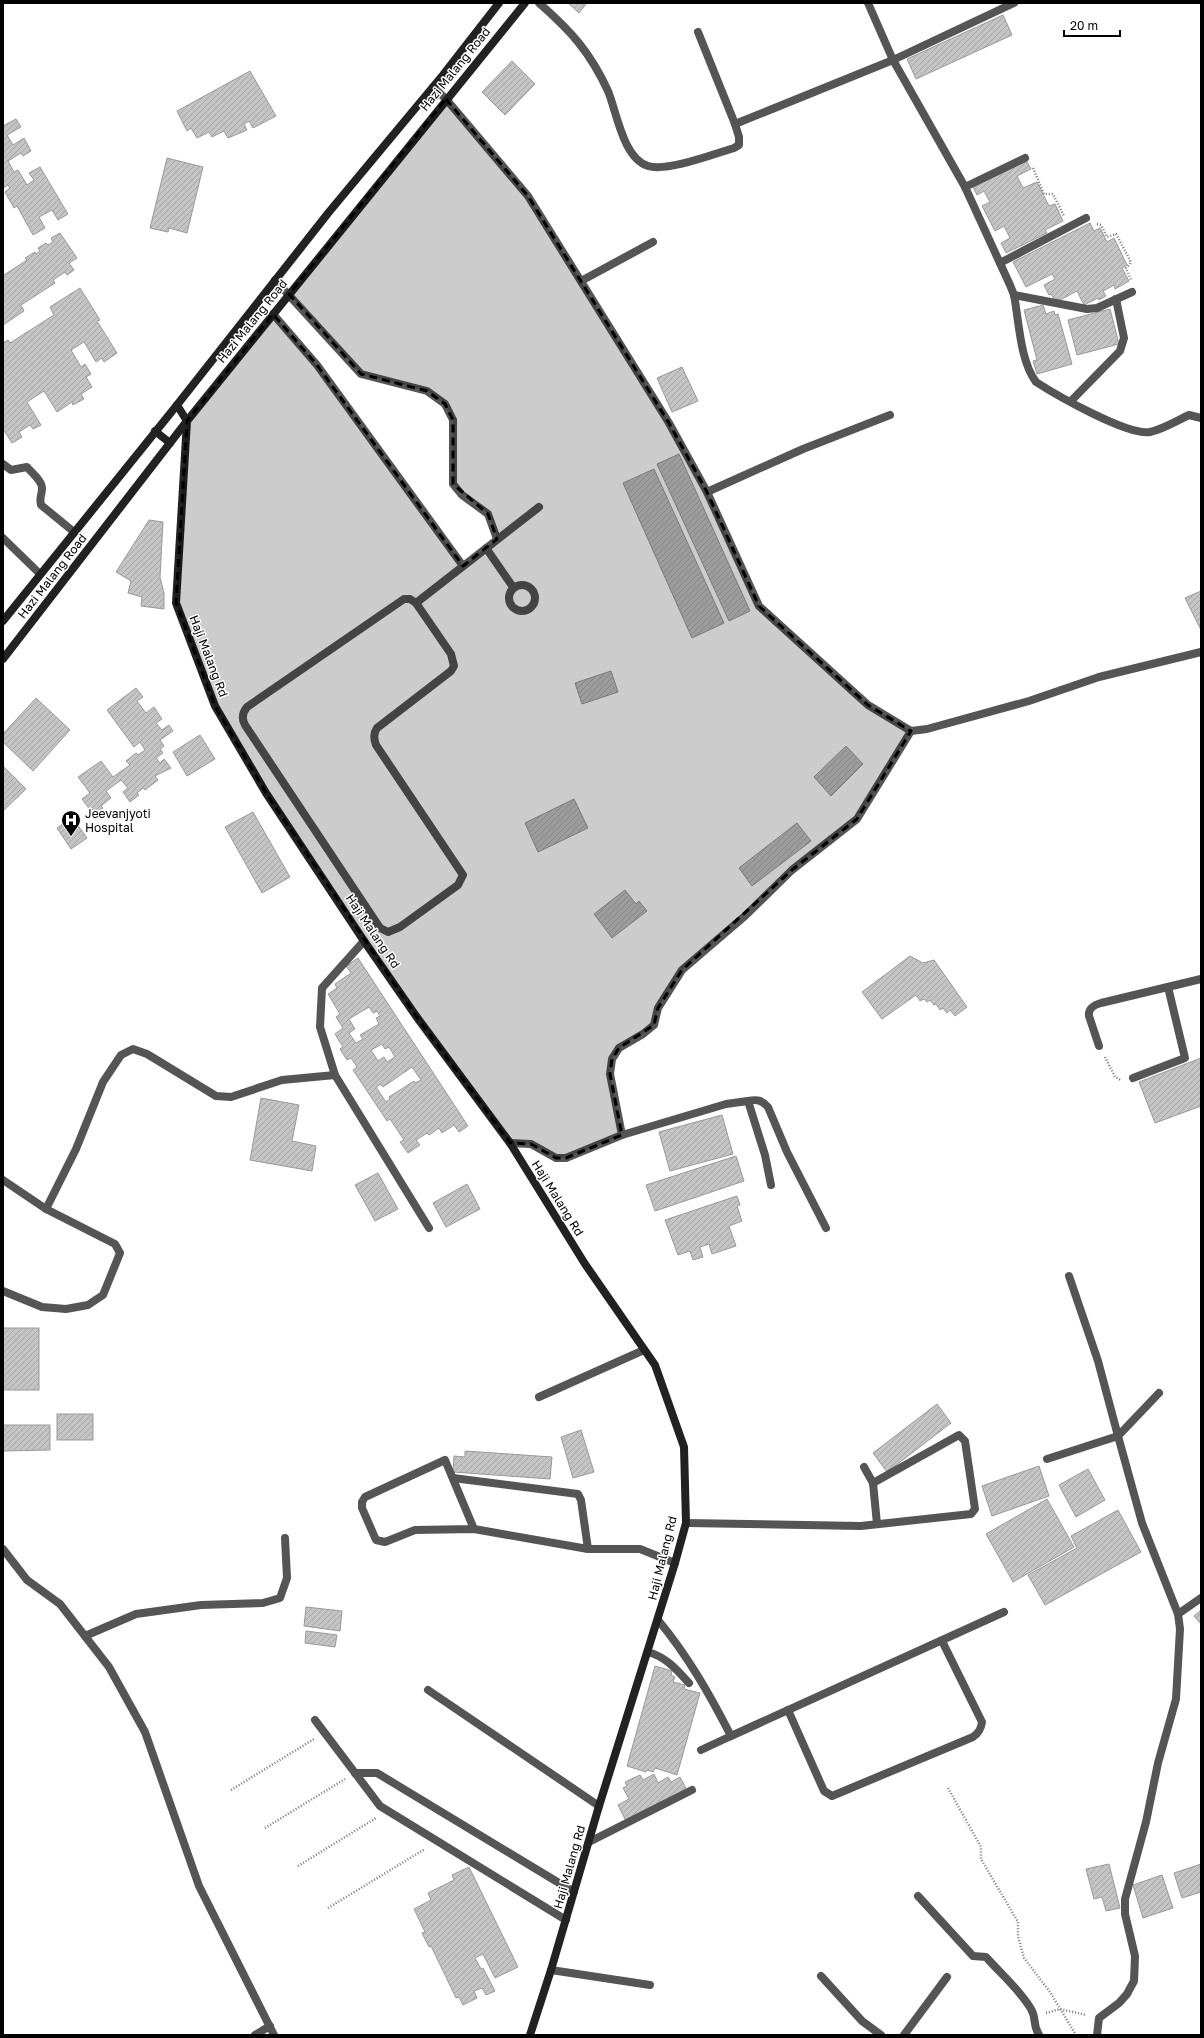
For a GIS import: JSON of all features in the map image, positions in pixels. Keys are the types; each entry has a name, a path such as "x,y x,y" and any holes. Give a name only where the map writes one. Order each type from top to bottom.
{"street":[{"name":"Hazi Malang Road","path":"3,621 177,405 275,280 499,3"},
{"name":"Hazi Malang Road","path":"3,659 187,421 525,3"},
{"path":"539,3 569,30 590,58 608,92 627,144 636,159 648,166 665,168 734,148 739,145 739,137 735,124 698,32"},
{"path":"868,3 893,60 965,187 1000,263 1014,295 1030,374 1036,382 1129,430 1149,432 1162,428 1189,414 1201,418"},
{"path":"735,124 893,60 1014,3"},
{"path":"433,86 446,99 528,196 669,423 707,492 759,606 868,705 911,731 927,729 1029,701 1099,677 1201,652"},
{"path":"965,187 1025,158"},
{"path":"1000,263 1086,218"},
{"path":"581,281 653,242"},
{"path":"275,280 361,374 427,390 445,404 453,420 453,484 462,495 488,514 497,539"},
{"path":"1014,295 1087,310 1097,308 1132,292"},
{"path":"1071,401 1120,351 1123,344 1116,299"},
{"path":"273,314 317,365 463,566"},
{"path":"177,405 187,421"},
{"path":"707,492 804,449 890,415"},
{"name":"Haji Malang Rd","path":"187,421 176,603 215,706 266,792 364,941 416,1016 510,1143 585,1264 655,1365 684,1447 686,1523 658,1620 599,1806 551,1970 530,2035"},
{"path":"155,432 170,443"},
{"path":"3,464 11,470 27,466 41,483 41,505 74,532"},
{"path":"416,603 539,507"},
{"path":"3,538 40,574"},
{"path":"486,548 513,587"},
{"path":"410,599 416,603 451,654 454,666 451,671 377,728 374,733 374,739 376,745 463,875 458,885 400,927 388,932 380,928 244,724 243,712 247,707 398,602 410,599"},
{"path":"622,1135 610,1074 612,1059 619,1048 643,1034 654,1025 658,1008 682,970 745,916 792,870 858,819 911,731"},
{"path":"364,941 322,988 320,1027 335,1075 429,1228"},
{"path":"1099,1046 1088,1011 1092,1007 1101,1003 1201,980"},
{"path":"1133,1078 1185,1058 1168,987"},
{"path":"46,1209 76,1149 103,1082 121,1055 133,1049 147,1054 216,1096 231,1097 282,1080 335,1075"},
{"path":"510,1143 531,1144 556,1158 566,1158 622,1135 726,1104 755,1099 763,1102 768,1107 790,1158 826,1228"},
{"path":"748,1101 765,1155 771,1185"},
{"path":"3,1180 46,1209 115,1244 120,1253 103,1294 88,1305 66,1309 42,1308 3,1291"},
{"path":"1068,1276 1098,1361 1142,1523 1178,1614 1180,1630 1176,1699 1158,1763 1146,1822 1125,1899 1125,1914 1136,1956 1134,1981 1128,1994 1100,2018 1097,2035"},
{"path":"538,1397 644,1350"},
{"path":"1047,1459 1118,1436 1159,1393"},
{"path":"686,1523 831,1526 877,1524 971,1514 975,1509 965,1441 959,1435 873,1483"},
{"path":"474,1529 445,1460 365,1497 362,1502 362,1508 376,1540 380,1542 385,1542 415,1530 474,1529 588,1548 640,1549 675,1563"},
{"path":"864,1467 873,1483 877,1524"},
{"path":"453,1478 578,1494 581,1500 588,1548"},
{"path":"85,1636 136,1614 201,1605 263,1603 280,1598 287,1578 285,1538"},
{"path":"3,1548 27,1580 60,1604 109,1667 145,1732 199,1886 274,2035"},
{"path":"1178,1614 1201,1598"},
{"path":"701,1750 1004,1612"},
{"path":"658,1620 675,1641 705,1685 731,1736"},
{"path":"788,1710 824,1791 832,1796 973,1737 981,1728 982,1722 942,1640"},
{"path":"648,1652 660,1656 671,1663 689,1683"},
{"path":"428,1690 599,1806"},
{"path":"315,1720 380,1806 566,1920"},
{"path":"355,1773 377,1773 574,1892"},
{"path":"589,1842 692,1790"},
{"path":"918,1896 973,1956 986,1957 1030,2007 1035,2019 1035,2028 1039,2035"},
{"path":"551,1970 650,1985"},
{"path":"821,1976 862,2021 881,2035"},
{"path":"904,2035 947,1977"},
{"path":"255,2035 270,2026"}],"path":[{"path":"1025,158 1028,158 1044,194 1053,194 1070,226"},
{"path":"1086,218 1088,217 1095,224 1101,225 1107,237 1116,234 1131,262 1126,268 1134,287 1132,292"},
{"path":"1099,1046 1115,1077 1127,1080 1133,1078"},
{"path":"231,1790 324,1733"},
{"path":"265,1828 355,1773"},
{"path":"948,1788 981,1847 982,1859 1018,1922 1018,1936 1024,1958 1060,2009 1076,2035"},
{"path":"298,1866 387,1811"},
{"path":"328,1908 437,1842"},
{"path":"1035,2019 1051,2010 1060,2009 1100,2018"}],"highlighted area":[{"path":"446,99 528,196 669,423 707,492 759,606 868,705 911,731 857,819 792,870 682,970 658,1008 654,1025 619,1048 612,1059 610,1074 622,1135 566,1158 556,1158 531,1144 510,1143 416,1016 266,793 215,706 176,603 187,421 273,314 317,365 463,566 497,539 488,514 453,484 453,420 445,404 427,391 361,374 289,294"}],"building":[{"path":"568,3 587,3 579,13"},
{"path":"1003,15 1012,35 916,79 907,59"},
{"path":"512,61 535,84 505,115 482,92"},
{"path":"250,71 276,116 253,128 249,121 244,124 247,130 228,138 224,131 212,137 209,132 197,138 191,128 187,131 177,111"},
{"path":"16,119 21,127 7,135 13,145 24,138 31,151 23,156 21,153 8,161 14,172 18,170 27,185 34,180 29,173 40,167 68,214 58,220 52,210 39,217 45,228 33,235 17,206 14,208 5,192 10,188 8,185 3,188 3,126"},
{"path":"167,158 203,167 187,233 169,228 168,232 150,228"},
{"path":"1026,160 1031,169 1017,176 1023,188 1037,182 1049,206 1055,204 1063,221 1045,230 1047,233 1006,253 1001,243 1010,238 1004,226 995,231 982,206 990,202 984,191 977,195 973,187"},
{"path":"1090,223 1094,231 1100,228 1107,242 1114,238 1127,265 1122,268 1129,281 1115,289 1114,285 1103,291 1106,296 1084,305 1077,291 1056,302 1051,294 1049,295 1044,285 1055,279 1052,274 1026,287 1013,262"},
{"path":"60,233 77,258 69,263 74,270 67,275 65,272 53,280 55,283 21,305 24,311 3,325 3,274 4,275 27,260 25,258 35,252 36,254 40,251 38,248 46,243 48,245 53,242 51,238"},
{"path":"80,288 100,320 97,321 117,353 104,362 102,358 96,362 84,342 71,350 81,367 85,364 91,374 86,377 92,387 81,394 84,399 73,405 72,402 57,412 44,391 27,402 41,425 33,429 30,425 19,432 22,437 12,443 3,429 3,343 8,340 10,343 54,315 50,307"},
{"path":"1043,305 1046,314 1054,311 1055,315 1058,314 1072,364 1037,374 1033,361 1037,360 1024,310"},
{"path":"1110,309 1119,344 1077,355 1068,320"},
{"path":"682,367 698,401 672,412 657,378"},
{"path":"679,454 750,611 729,621 657,464"},
{"path":"654,469 724,623 692,638 623,483"},
{"path":"149,520 163,522 160,577 164,593 164,609 141,606 142,597 128,593 131,581 116,572"},
{"path":"1201,591 1201,630 1185,598"},
{"path":"611,671 618,692 582,704 575,683"},
{"path":"136,688 143,697 137,701 146,713 154,707 162,719 156,723 162,730 169,725 173,731 160,740 164,746 160,749 163,753 156,758 160,763 164,759 171,768 155,776 158,780 145,790 143,788 137,793 139,795 130,802 123,792 128,788 121,780 106,791 111,798 101,806 103,808 94,815 82,799 90,793 78,777 101,761 113,777 130,765 126,761 136,753 138,755 145,750 140,742 134,747 107,710"},
{"path":"36,698 70,730 33,771 3,742 3,734"},
{"path":"200,735 215,759 187,776 173,752"},
{"path":"846,746 863,764 831,796 814,777"},
{"path":"3,766 26,789 3,811"},
{"path":"574,799 588,828 538,852 525,823"},
{"path":"253,812 290,877 262,893 225,827"},
{"path":"72,817 87,838 71,849 57,828"},
{"path":"797,823 811,841 752,886 739,868"},
{"path":"625,890 636,904 639,901 647,911 612,938 594,914"},
{"path":"910,956 923,963 934,960 967,1007 955,1016 950,1010 947,1013 943,1008 940,1010 936,1004 934,1005 930,1000 927,1002 924,999 920,1001 916,995 882,1019 862,992"},
{"path":"358,958 468,1126 459,1132 454,1125 442,1133 439,1128 429,1135 427,1133 416,1140 420,1145 408,1153 400,1142 404,1140 390,1119 387,1121 353,1070 357,1067 351,1058 347,1060 340,1049 343,1047 335,1034 343,1028 336,1017 340,1014 328,994 337,988 335,984 351,973 346,966","holes":["369,1007 373,1013 377,1011 380,1016 376,1018 379,1024 360,1035 363,1039 356,1043 349,1033 355,1029 349,1019","382,1044 385,1049 389,1047 395,1057 387,1062 384,1057 378,1061 371,1050","412,1067 421,1080 415,1083 414,1081 389,1097 390,1099 386,1102 376,1087 381,1084 383,1087"]},
{"path":"1201,1058 1201,1106 1155,1123 1139,1082"},
{"path":"261,1098 299,1105 292,1141 316,1146 312,1171 250,1160"},
{"path":"722,1115 733,1154 670,1171 659,1132"},
{"path":"736,1156 744,1181 655,1211 646,1185"},
{"path":"378,1173 398,1209 375,1221 355,1185"},
{"path":"467,1184 480,1209 446,1227 433,1203"},
{"path":"737,1196 740,1205 737,1206 742,1221 729,1226 736,1246 712,1254 709,1244 700,1247 703,1257 693,1260 690,1251 678,1255 665,1220"},
{"path":"3,1328 39,1328 39,1390 3,1390"},
{"path":"937,1404 951,1423 887,1472 873,1453"},
{"path":"57,1414 93,1414 93,1440 57,1440"},
{"path":"3,1425 50,1425 50,1450 3,1451"},
{"path":"581,1430 594,1472 573,1478 561,1437"},
{"path":"465,1451 552,1457 550,1479 453,1472 454,1456 465,1457"},
{"path":"1039,1466 1049,1496 992,1516 982,1486"},
{"path":"1088,1469 1105,1500 1076,1517 1059,1485"},
{"path":"1047,1499 1074,1547 1013,1582 986,1534"},
{"path":"1118,1510 1141,1552 1045,1605 1028,1575 1077,1548 1071,1536"},
{"path":"306,1607 342,1611 340,1631 304,1626"},
{"path":"1201,1610 1201,1624 1194,1616"},
{"path":"306,1631 337,1635 335,1647 305,1643"},
{"path":"655,1666 672,1671 671,1675 675,1677 673,1682 685,1685 684,1689 700,1693 677,1775 655,1768 653,1772 647,1770 646,1772 627,1766"},
{"path":"654,1774 658,1783 668,1777 671,1782 680,1777 687,1790 626,1821 618,1805 629,1799 623,1788 627,1786 625,1782 640,1775 643,1780"},
{"path":"1109,1864 1120,1908 1106,1911 1102,1897 1094,1899 1086,1869"},
{"path":"1201,1864 1201,1892 1182,1898 1174,1873"},
{"path":"469,1867 518,1967 495,1978 483,1954 475,1958 481,1969 483,1968 495,1991 486,1995 482,1988 474,1991 477,1998 463,2005 459,1997 456,1998 431,1946 429,1947 422,1933 425,1932 414,1909 431,1900 428,1893 454,1880 452,1875"},
{"path":"1162,1875 1173,1908 1143,1918 1133,1885"}],"place":[{"name":"Jeevanjyoti Hospital","path":"71,837"}]}
